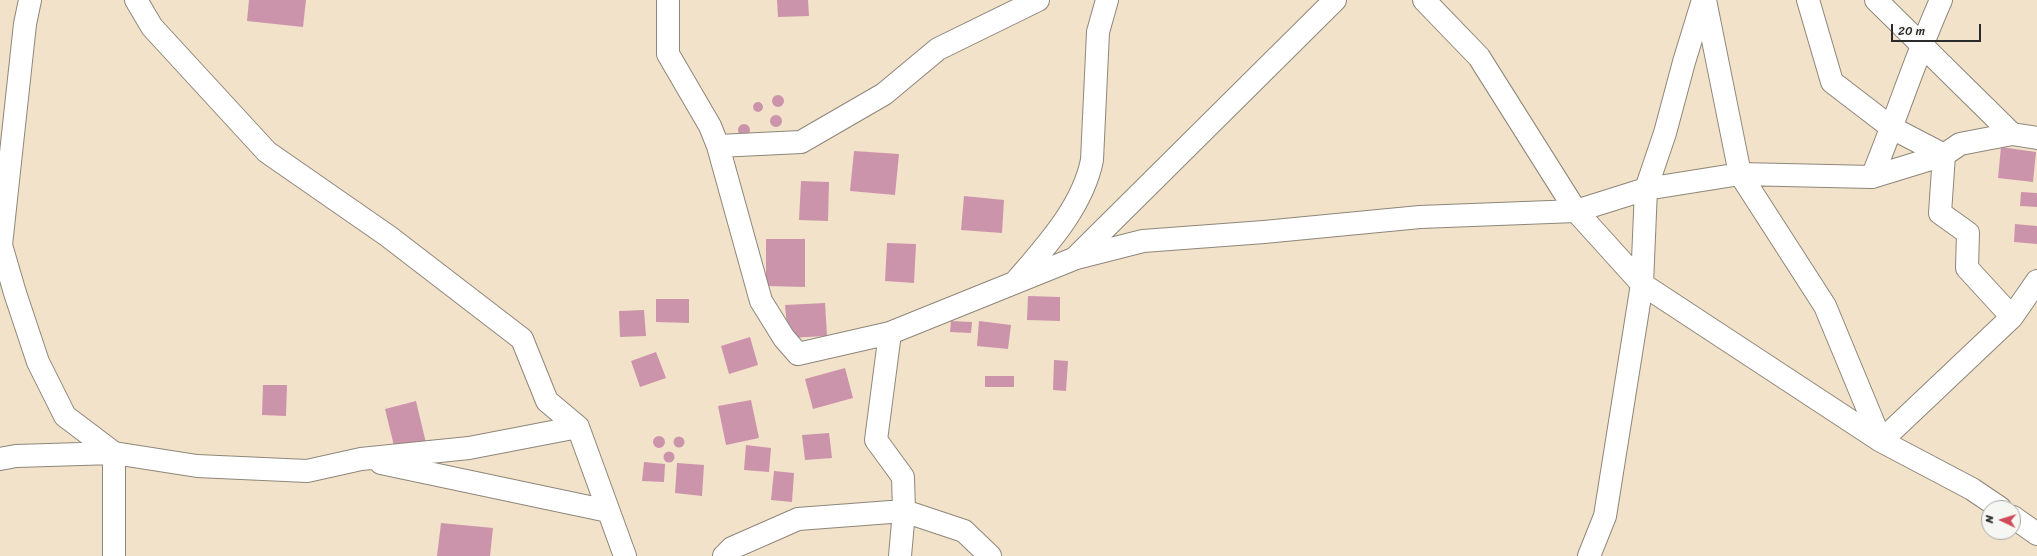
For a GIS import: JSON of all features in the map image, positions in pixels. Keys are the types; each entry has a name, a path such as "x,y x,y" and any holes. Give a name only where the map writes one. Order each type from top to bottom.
{"street":[{"path":"30,0 24,24 1,245 38,362 65,416 114,453"},
{"path":"136,0 152,27 267,152 388,236 522,339 547,401 578,427 625,556"},
{"path":"668,0 668,54 710,126 718,146 761,301 784,338 798,354 890,333 1076,258 1143,241 1264,232 1420,217 1576,211 1646,189 1740,174 1872,177 1944,155 1960,144 2012,134 2037,138"},
{"path":"718,146 801,142 884,94 938,49 1038,0"},
{"path":"1014,283 1050,240 1088,179 1092,160 1098,32 1107,0"},
{"path":"1076,258 1335,0"},
{"path":"1424,0 1479,57 1576,211 1642,284 1881,441 1972,489 1988,500"},
{"path":"1704,0 1740,174 1826,306 1881,441"},
{"path":"1589,556 1605,516 1642,284 1646,189 1665,133 1684,62 1704,0"},
{"path":"1808,0 1832,82 1892,128 1944,155"},
{"path":"1876,0 2012,134"},
{"path":"1872,177 1892,128 1921,45 1941,0"},
{"path":"1944,155 1940,213 1968,233 1967,268 2012,317"},
{"path":"1881,441 2012,317 2037,281"},
{"path":"890,333 876,440 903,478 904,511 900,556"},
{"path":"0,459 16,456 114,453 197,466 307,471 361,459 470,448 578,427"},
{"path":"114,453 114,556"},
{"path":"361,459 608,511"},
{"path":"724,556 732,548 798,519 904,511 964,531 990,556"},
{"path":"2021,523 2037,534"}],"building":[{"path":"249,0 306,0 303,27 247,21"},
{"path":"777,0 808,0 809,16 778,17"},
{"path":"776,95 780,95 784,101 780,107 776,107 772,103 772,99"},
{"path":"756,102 760,102 762,103 762,111 756,112 753,109 753,105"},
{"path":"774,115 778,115 782,121 778,127 774,127 770,123 770,119"},
{"path":"742,124 746,124 750,130 746,136 742,136 738,132 738,128"},
{"path":"2001,147 2036,152 2033,182 1998,178"},
{"path":"854,151 899,154 895,195 850,191"},
{"path":"801,181 829,182 828,221 799,220"},
{"path":"2021,192 2037,193 2037,207 2020,206"},
{"path":"964,196 1004,200 1002,233 961,230"},
{"path":"2015,224 2037,226 2037,244 2014,242"},
{"path":"766,239 805,239 805,287 766,286"},
{"path":"887,243 916,244 914,283 885,281"},
{"path":"1028,296 1060,297 1060,321 1027,320"},
{"path":"656,299 689,299 689,323 656,322"},
{"path":"825,303 827,336 788,338 785,305"},
{"path":"644,310 646,336 620,337 619,311"},
{"path":"951,321 972,322 971,333 950,332"},
{"path":"979,321 1011,325 1008,349 977,346"},
{"path":"750,337 758,365 729,374 721,346"},
{"path":"656,352 666,378 640,387 631,361"},
{"path":"1054,360 1068,361 1066,391 1053,390"},
{"path":"845,368 853,398 813,409 805,379"},
{"path":"985,376 1014,376 1014,387 985,387"},
{"path":"263,385 287,385 286,416 262,415"},
{"path":"751,400 759,438 726,445 718,406"},
{"path":"416,401 426,443 395,450 385,409"},
{"path":"829,433 832,458 805,460 802,435"},
{"path":"657,436 661,436 665,442 661,448 657,448 653,444 653,440"},
{"path":"679,436 683,438 685,442 683,446 679,448 675,446 673,442 675,438"},
{"path":"746,445 771,448 769,472 744,470"},
{"path":"669,451 673,453 675,457 673,461 669,463 665,461 663,457 665,453"},
{"path":"644,462 665,464 664,482 642,481"},
{"path":"677,463 704,465 702,496 675,493"},
{"path":"774,471 794,473 792,502 771,500"},
{"path":"441,523 493,528 490,556 437,556"}]}
